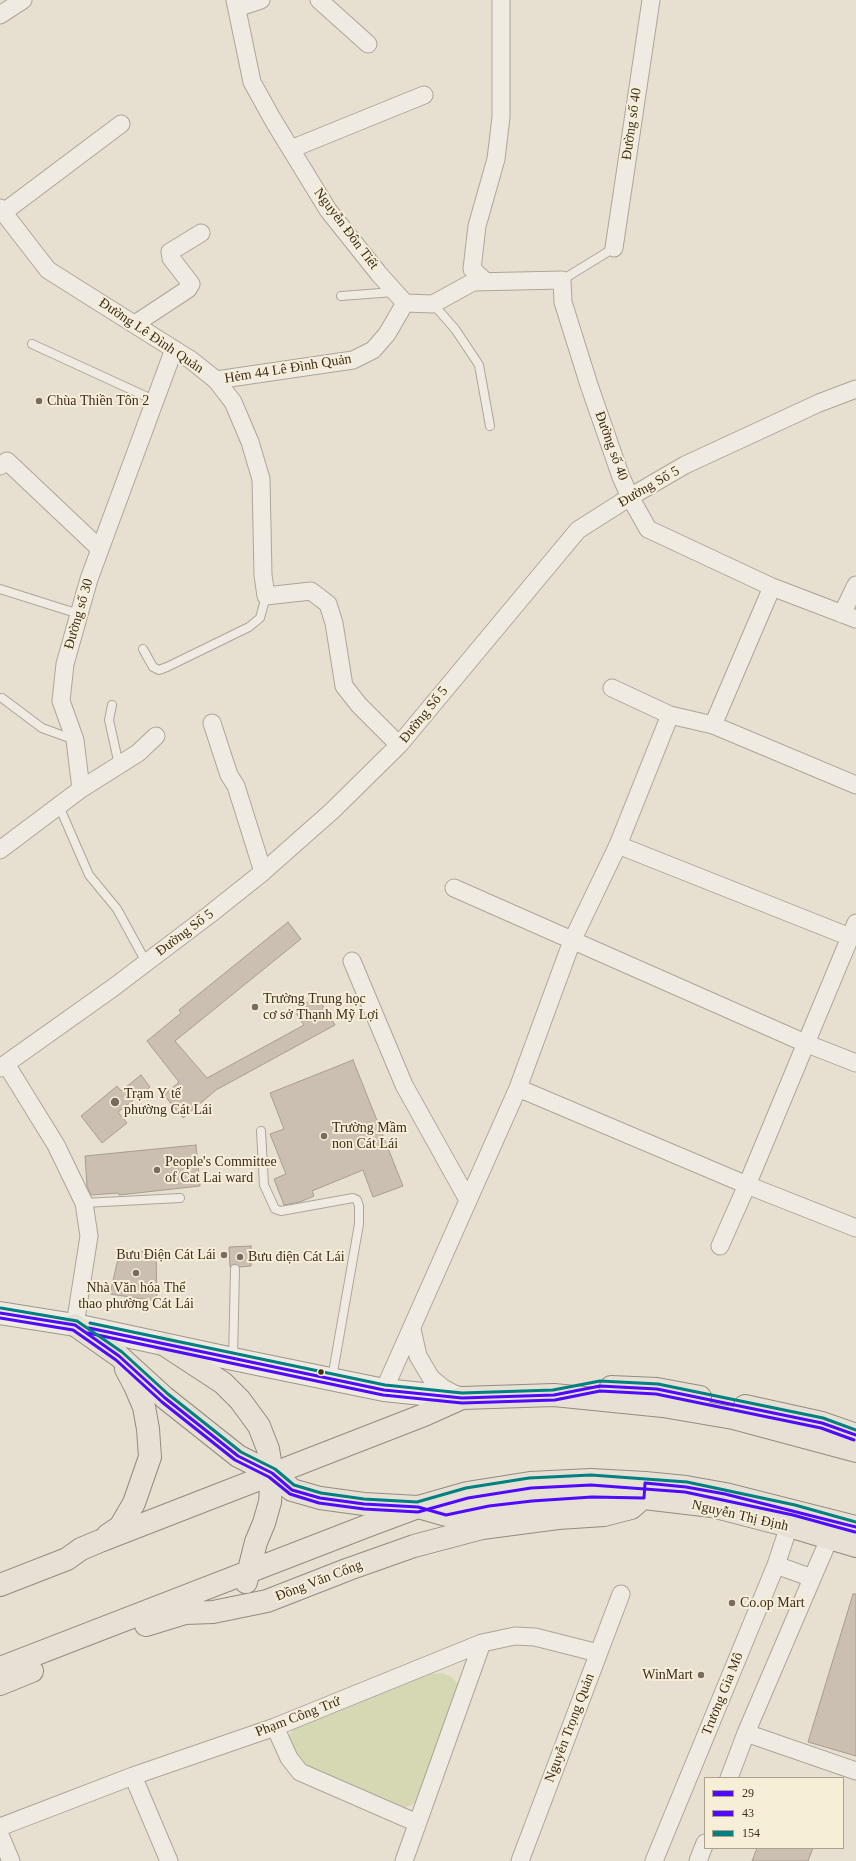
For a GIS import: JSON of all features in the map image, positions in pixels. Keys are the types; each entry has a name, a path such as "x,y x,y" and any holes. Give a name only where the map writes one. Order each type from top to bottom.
{"main road":[{"path":"0,1312 75,1325 233,1360 332,1378 384,1390 462,1398 554,1395 663,1406 733,1418 856,1451"},
{"name":"Nguyễn Thị Định","path":"75,1325 118,1356 165,1398 238,1456 272,1473 292,1490 320,1498 364,1504 418,1508 446,1515 489,1506 686,1487 725,1494 791,1518 849,1531"},
{"path":"165,1345 223,1383 240,1400 259,1426 268,1449 272,1473 270,1502 264,1523 256,1542 248,1571 241,1607"},
{"path":"0,1585 67,1559 120,1527 134,1503 150,1457 148,1429 144,1407 135,1386 118,1356"},
{"path":"554,1395 600,1386 657,1389 822,1423 856,1435"},
{"path":"0,1574 66,1546 90,1545 424,1415 462,1398"},
{"path":"804,1436 856,1460"},
{"name":"Đồng Văn Cống","path":"0,1668 140,1620 185,1613 213,1612 267,1601 414,1546 482,1528 558,1518 604,1515 631,1508 645,1491"},
{"name":"Đồng Văn Cống","path":"0,1684 140,1620 211,1585 418,1508"},
{"path":"211,1585 233,1566 256,1542"},
{"path":"185,1613 224,1597 248,1571"}],"street":[{"path":"0,15 23,0"},
{"path":"236,4 261,0"},
{"path":"319,0 368,44"},
{"path":"485,281 472,269 477,226 496,159 501,117 501,0"},
{"name":"Đường số 40","path":"614,248 651,0"},
{"name":"Nguyễn Đôn Tiết","path":"236,4 252,82 328,210 400,297"},
{"path":"291,149 424,95"},
{"path":"2,210 121,124"},
{"name":"Đường Lê Đình Quản","path":"2,210 48,270 191,360 216,380 233,402 250,442 261,479 263,575 266,596"},
{"path":"135,324 188,289 191,284 171,258 170,252 201,233"},
{"path":"400,297 433,304 473,282 562,280"},
{"name":"Đường số 40","path":"562,280 563,302 591,392 630,497 648,529 772,587 849,617"},
{"name":"Hẻm 44 Lê Đình Quản","path":"216,380 354,360 373,350 387,334 400,297"},
{"name":"Đường số 30","path":"81,789 76,740 61,701 65,664 100,549 174,349"},
{"name":"Đường Số 5","path":"3,1066 146,962 263,872 332,811 399,745 578,530 630,497 685,465 818,403 856,389"},
{"path":"0,466 6,461 100,549"},
{"path":"849,617 856,585"},
{"path":"713,725 772,587"},
{"path":"266,596 311,591 328,604 334,623 344,686 359,706 399,745"},
{"path":"612,688 670,715 713,725 856,785"},
{"path":"384,1390 518,1088 572,941 618,845 670,715"},
{"path":"212,724 229,776 236,786 263,872"},
{"path":"0,850 81,789 138,753 156,736"},
{"path":"618,845 853,930 747,1186 720,1246"},
{"path":"454,888 805,1043 856,1063"},
{"path":"352,961 404,1085 468,1200"},
{"path":"3,1066 56,1145 84,1203 89,1236 75,1325"},
{"path":"518,1088 747,1186 856,1228"},
{"path":"412,1329 418,1356 431,1378 443,1388 462,1398"},
{"name":"Trương Gia Mô","path":"654,1861 776,1565 791,1518"},
{"path":"729,1777 746,1733 812,1578 849,1531"},
{"path":"776,1565 812,1578"},
{"name":"Nguyễn Trọng Quản","path":"520,1861 621,1594"},
{"name":"Phạm Công Trứ","path":"0,1827 134,1776 275,1727 482,1643 515,1636 535,1637 598,1653"},
{"path":"404,1861 482,1643"},
{"path":"275,1727 289,1758 300,1772 417,1823"},
{"path":"746,1733 856,1771"},
{"path":"134,1776 169,1861"},
{"path":"0,1835 11,1861"},
{"path":"698,1861 704,1846"}],"lane":[{"path":"562,280 614,248"},
{"path":"341,296 400,297"},
{"path":"433,304 455,329 479,365 490,426"},
{"path":"32,344 156,401"},
{"path":"0,589 79,614"},
{"path":"143,649 153,667 159,670 167,667 249,628 260,618 266,596"},
{"path":"2,698 42,728 76,740"},
{"path":"112,705 109,720 119,766"},
{"path":"59,806 89,875 117,909 146,962"},
{"path":"261,1131 264,1185 275,1209 281,1211 353,1198 357,1200 359,1206 359,1224 332,1378"},
{"path":"84,1203 180,1198"},
{"path":"233,1360 235,1269"}],"green space":[{"path":"443,1673 453,1678 458,1685 457,1695 415,1803 399,1811 302,1774 289,1738 291,1732 299,1724 430,1674"}],"building":[{"path":"288,922 301,939 175,1041 207,1078 304,1025 294,1010 317,997 335,1025 216,1090 183,1118 164,1095 179,1082 147,1041 181,1013 179,1010"},
{"path":"353,1060 403,1186 373,1197 363,1170 312,1191 314,1196 300,1202 284,1205 274,1179 286,1174 270,1134 284,1129 270,1093"},
{"name":"Trạm Y tế phường Cát Lái","path":"141,1075 150,1087 118,1112 127,1123 102,1143 81,1116 117,1086 121,1091"},
{"name":"People's Committee of Cat Lai ward","path":"196,1145 200,1186 119,1195 118,1193 91,1195 87,1186 85,1156"},
{"name":"Bưu điện Cát Lái","path":"251,1246 251,1266 240,1267 235,1264 230,1267 229,1247"},
{"name":"Nhà Văn hóa Thể thao phường Cát Lái","path":"120,1250 156,1252 157,1301 110,1294"},
{"path":"853,1594 856,1594 856,1756 808,1742"},
{"path":"757,1849 813,1849 808,1861 752,1861"}],"transit line":[{"name":"154","path":"1,1308 77,1321 122,1352 168,1394 241,1452 275,1469 294,1485 321,1493 364,1499 417,1502 466,1488 529,1478 591,1475 687,1482 795,1505 856,1522"},
{"name":"29","path":"0,1313 75,1325 119,1356 165,1398 238,1456 272,1473 292,1490 320,1498 364,1504 418,1507 446,1515 489,1506 532,1501 592,1497 644,1498 645,1483 686,1487 725,1494 856,1527"},
{"name":"43","path":"0,1318 73,1330 116,1360 162,1402 235,1460 269,1477 290,1494 319,1503 364,1509 418,1512 468,1498 531,1488 591,1485 685,1492 793,1515 855,1532"},
{"name":"154","path":"90,1323 385,1385 462,1393 553,1390 600,1381 658,1384 823,1418 856,1430"},
{"name":"29","path":"89,1328 384,1390 462,1398 554,1395 600,1386 657,1389 822,1423 856,1435"},
{"name":"43","path":"88,1333 383,1395 462,1403 555,1400 600,1391 656,1394 821,1428 854,1440"}],"place":[{"name":"Chùa Thiền Tôn 2","path":"39,401"},
{"name":"Trường Trung học cơ sở Thạnh Mỹ Lợi","path":"255,1007"},
{"name":"Trạm Y tế phường Cát Lái","path":"115,1102"},
{"name":"Trường Mầm non Cát Lái","path":"324,1136"},
{"name":"People's Committee of Cat Lai ward","path":"157,1170"},
{"name":"Bưu Điện Cát Lái","path":"224,1255"},
{"name":"Bưu điện Cát Lái","path":"240,1257"},
{"name":"Nhà Văn hóa Thể thao phường Cát Lái","path":"136,1273"},
{"name":"Co.op Mart","path":"732,1603"},
{"name":"WinMart","path":"701,1675"}]}
